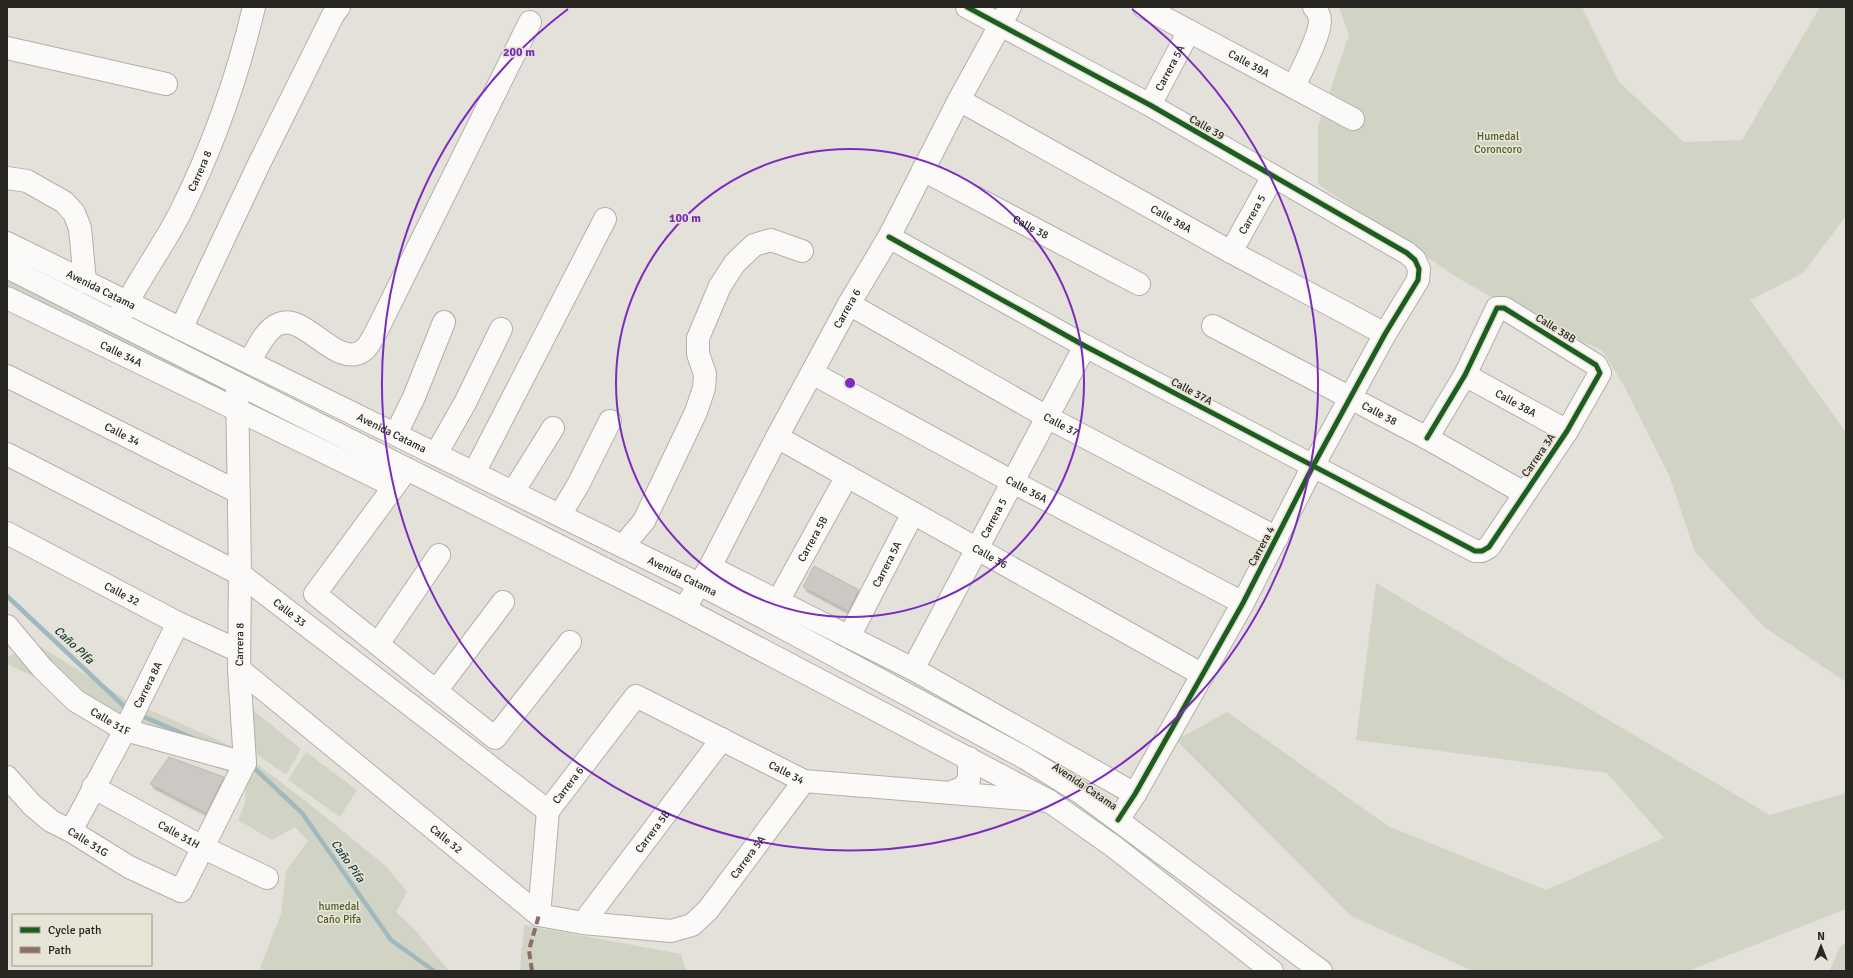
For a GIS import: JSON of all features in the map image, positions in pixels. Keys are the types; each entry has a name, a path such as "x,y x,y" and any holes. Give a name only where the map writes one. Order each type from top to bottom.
{"street":[{"name":"Carrera 8","path":"117,323 127,302 178,215 221,118 243,54 254,7"},
{"name":"Calle 39","path":"967,7 1005,16 1150,106 1407,253 1415,260 1417,264 1419,269 1418,280"},
{"name":"Calle 39A","path":"1144,7 1353,119"},
{"path":"181,329 334,10"},
{"path":"1294,87 1318,32 1317,14"},
{"name":"Carrera 6","path":"684,609 704,575 849,304 889,237 959,100 1005,16"},
{"path":"249,362 270,330 279,324 287,322 296,325 341,353 357,354 365,350 376,332 530,22"},
{"name":"Carrera 5A","path":"1150,106 1189,31"},
{"path":"7,48 166,84"},
{"name":"Calle 38A","path":"959,100 1231,252 1385,334"},
{"name":"Calle 38","path":"924,170 1139,284"},
{"name":"Carrera 5","path":"1231,252 1273,176"},
{"path":"7,178 27,181 64,202 74,213 80,228 85,282"},
{"path":"474,473 605,219"},
{"name":"Calle 37A","path":"889,237 1084,346 1475,550 1482,551 1489,547"},
{"path":"623,546 644,520 696,412 704,388 705,374 698,354 698,338 720,286 735,262 754,246 772,240 802,251"},
{"name":"Avenida Catama","path":"7,243 623,546 778,601 913,669 1136,794"},
{"name":"Avenida Catama","path":"7,267 684,609 1049,801 1113,846 1272,971"},
{"name":"Carrera 4","path":"1118,820 1136,794 1243,603 1313,466 1352,398 1385,334 1418,280"},
{"name":"Calle 34A","path":"7,298 394,486"},
{"name":"Calle 37","path":"849,304 1047,417 1277,538"},
{"name":"Calle 38B","path":"1465,375 1497,308 1504,308 1596,365 1600,373"},
{"path":"396,434 414,397 444,322"},
{"name":"Calle 38","path":"1213,326 1427,438 1524,493"},
{"path":"436,454 465,402 501,329"},
{"name":"Carrera 5","path":"913,669 978,549 1084,346"},
{"name":"Calle 36A","path":"812,373 1013,482 1243,603"},
{"name":"Carrera 3A","path":"1489,547 1567,431 1600,373"},
{"path":"1427,438 1465,375"},
{"name":"Calle 38A","path":"1465,375 1567,431"},
{"name":"Calle 34","path":"7,376 238,492"},
{"name":"Carrera 8","path":"181,891 202,847 232,792 245,763 239,660 240,574 236,408 237,384"},
{"path":"560,515 578,485 610,421"},
{"path":"513,492 553,428"},
{"name":"Calle 36","path":"777,437 1203,675"},
{"name":"Calle 33","path":"7,454 240,574 548,811"},
{"path":"407,468 316,594 495,738 570,642"},
{"name":"Carrera 5B","path":"778,601 847,476"},
{"name":"Carrera 5A","path":"849,637 913,513"},
{"name":"Calle 32","path":"7,533 178,623 239,660 539,915 583,923 671,932 685,928"},
{"path":"378,644 439,555"},
{"name":"Avenida Catama","path":"704,575 763,616 1024,758 1081,793 1321,971"},
{"path":"436,691 503,602"},
{"name":"Carrera 8A","path":"71,830 125,730 178,623"},
{"name":"Calle 31F","path":"7,626 43,669 76,701 125,730 245,763"},
{"name":"Carrera 6","path":"539,915 548,811 636,696"},
{"name":"Calle 34","path":"636,696 804,781 1049,801"},
{"name":"Carrera 5B","path":"583,923 722,739"},
{"path":"952,792 962,788 969,780 969,758"},
{"name":"Calle 31G","path":"7,777 32,805 51,821 71,830 129,866 181,891"},
{"name":"Carrera 5A","path":"685,928 698,921 708,910 804,781"},
{"name":"Calle 31H","path":"93,787 202,847 267,878"}],"green space":[{"name":"Humedal Coroncoro","path":"1339,7 1582,7 1619,82 1684,142 1742,140 1820,7 1846,7 1846,216 1803,273 1750,300 1846,432 1846,682 1764,627 1695,552 1669,475 1624,386 1602,350 1538,323 1458,278 1318,184 1318,126 1349,35"},
{"path":"7,275 225,386 219,399 7,295"},
{"path":"1376,583 1770,815 1846,793 1846,909 1688,971 1473,971 1351,916 1176,740 1227,712 1388,826 1546,890 1664,838 1607,773 1356,740"},
{"name":"humedal Caño Pifa","path":"17,632 125,699 236,748 312,806 387,867 407,892 396,912 415,930 449,971 264,971 260,968 281,914 286,871 308,841 295,827 272,840 238,820 245,804 246,784 235,775 86,714 47,683 7,664 7,657 23,649"},
{"path":"237,697 301,749 286,775 241,743"},
{"path":"306,752 357,790 340,817 288,780"},
{"path":"524,925 681,954 686,971 520,971"},
{"path":"1846,942 1846,971 1830,971 1839,948"}],"building":[{"path":"814,566 859,590 848,611 803,587"},
{"path":"169,757 224,777 206,813 150,784"}],"waterway":[{"name":"Caño Pifa","path":"7,596 127,709"},
{"name":"Caño Pifa","path":"142,716 193,738"},
{"name":"Caño Pifa","path":"251,765 302,813 391,940 434,971"}],"marked path":[{"path":"532,971 529,950 539,915"}],"cycle path":[{"path":"967,7 1150,105 1407,253 1415,260 1419,269 1418,280 1385,334 1313,466 1243,603 1135,794 1118,820"},
{"path":"889,237 1085,346 1475,551 1482,551 1489,547 1567,431 1600,373 1596,365 1504,308 1497,308 1465,375 1427,438"}]}
